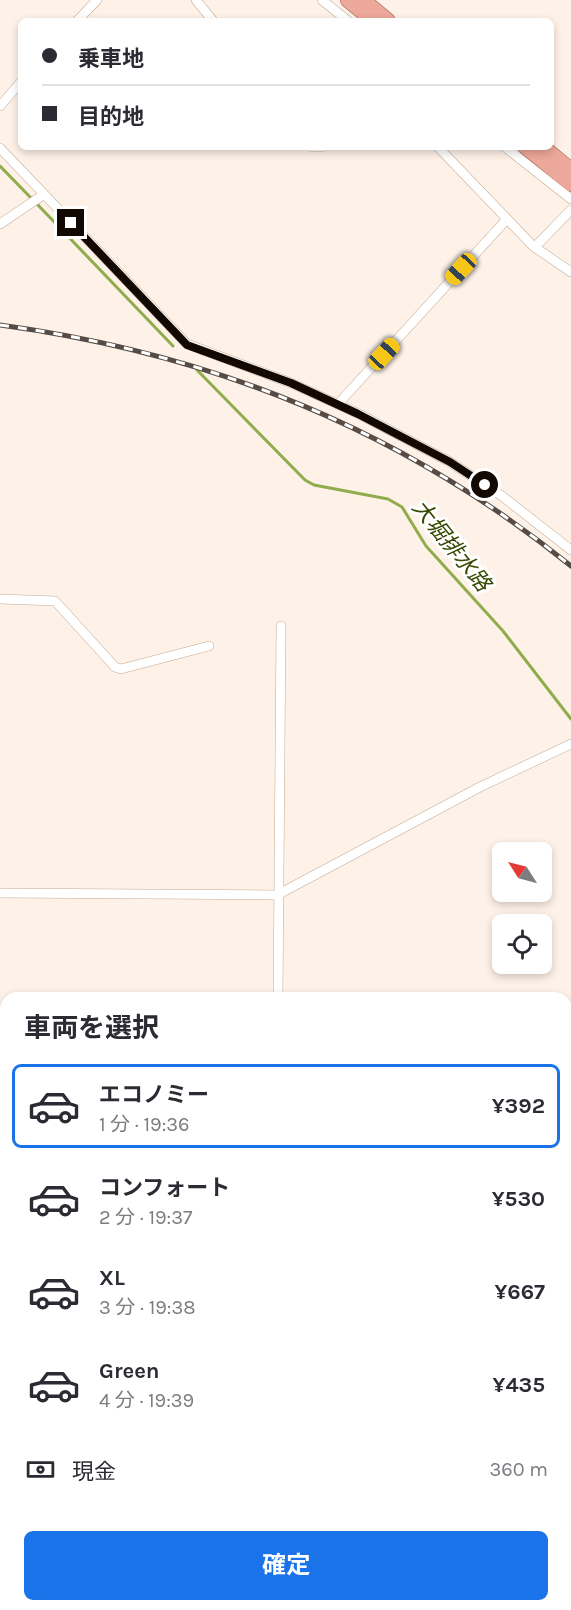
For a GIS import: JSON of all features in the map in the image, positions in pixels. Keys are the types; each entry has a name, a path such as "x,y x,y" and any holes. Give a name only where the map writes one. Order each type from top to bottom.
{"highway":[{"path":"348,0 369,18"},
{"path":"363,0 384,18"},
{"path":"530,150 571,184"},
{"path":"547,150 571,170"}],"street":[{"path":"80,18 97,0"},
{"path":"196,0 211,18"},
{"path":"322,0 344,18"},
{"path":"0,106 18,85"},
{"path":"0,148 187,345 291,383 338,404 450,462 502,496 571,550"},
{"path":"441,150 535,247 571,272"},
{"path":"509,150 571,199"},
{"path":"0,224 43,195"},
{"path":"535,247 571,210"},
{"path":"338,404 507,219"},
{"path":"0,599 55,601 116,667 121,669 209,646"},
{"path":"278,992 281,626"},
{"path":"0,893 277,895 480,787 571,744"}],"waterway":[{"name":"大堀排水路","path":"0,166 31,198"},
{"name":"大堀排水路","path":"37,204 173,346"},
{"name":"大堀排水路","path":"197,370 305,480 314,485 388,499 402,507 426,546 503,631 571,719"}],"railway":[{"path":"0,325 79,338 156,356 230,378 302,405 372,438 441,475 507,518 571,566"}],"route":[{"path":"71,223 187,345 291,383 358,414 450,462 485,485"}]}
